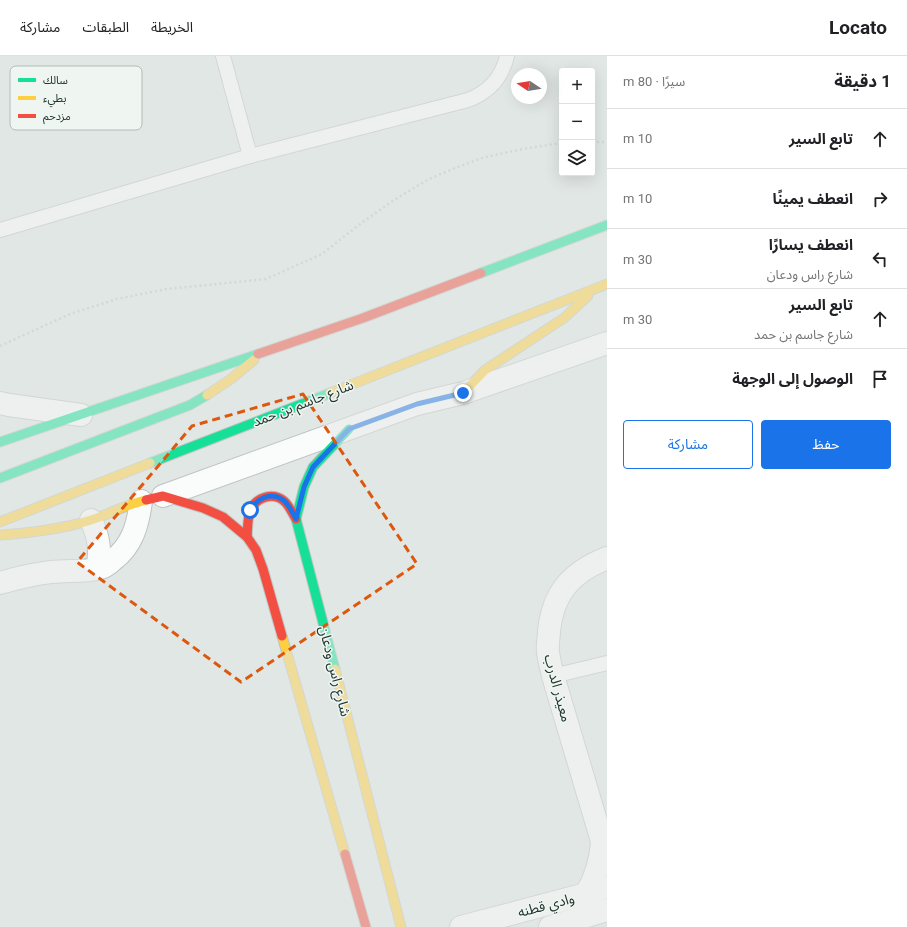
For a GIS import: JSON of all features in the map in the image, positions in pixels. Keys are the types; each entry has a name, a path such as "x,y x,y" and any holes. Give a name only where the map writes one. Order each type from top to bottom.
{"main road":[{"path":"0,442 363,318 607,225"},
{"name":"شارع جاسم بن حمد","path":"0,522 607,284"},
{"path":"463,393 485,370 564,318 596,288"},
{"path":"0,478 190,405 215,391 237,375 260,353"},
{"name":"شارع راس ودعان","path":"349,429 313,467 304,487 296,519 401,927"},
{"path":"0,536 72,525 163,496 203,508 223,517 247,536 256,550 263,569 366,927"},
{"path":"247,536 250,510 254,504 268,496 283,500 288,505 296,519"}],"street":[{"path":"163,496 417,404 463,393 607,343"},
{"path":"0,403 80,415"},
{"path":"0,583 39,574 97,569 109,564 120,555 129,544 135,531 142,502"},
{"path":"91,520 96,529 100,549 97,569"},
{"name":"معيذر الدرب","path":"586,894 598,869 604,845 553,676 547,651 550,624 556,601 563,588 572,578 585,568 607,558"},
{"name":"وادي قطنه","path":"461,927 586,894 607,887"},
{"name":"وادي قطنه","path":"550,927 607,910"}],"lane":[{"path":"223,56 250,156"},
{"path":"0,230 250,156 480,96 497,79 503,69 507,56"},
{"path":"553,676 607,663"}],"path":[{"path":"595,142 607,142"},
{"path":"0,346 70,314 117,299 166,289 266,279 322,254 360,224 394,200 429,179 485,157 559,143"}],"highlighted area":[{"path":"303,394 417,564 241,682 77,562 192,426"}],"traffic: fast":[{"path":"481,273 607,225"},
{"path":"0,442 258,354"},
{"path":"150,463 330,393"},
{"path":"0,478 190,405 207,395"},
{"path":"335,669 296,519 304,487 313,467 349,429"}],"traffic: slow":[{"path":"330,393 607,284"},
{"path":"463,393 485,370 564,318 588,296"},
{"path":"207,395 231,379 254,360"},
{"path":"0,522 150,463"},
{"path":"0,535 34,532 69,526 91,520 146,500"},
{"path":"282,636 345,854"},
{"path":"335,669 401,927"}],"traffic: jam":[{"path":"258,354 363,318 481,273"},
{"path":"146,500 163,496 203,508 223,517 247,537 256,550 263,569 282,636"},
{"path":"247,537 248,519 251,509 257,501 266,497 270,496 280,498 289,507 296,519"},
{"path":"345,854 366,927"}],"route":[{"path":"250,510 254,504 261,499 268,496 276,497 283,500 288,505 296,519 304,487 313,467 330,447 349,429 417,404 463,393"}]}
